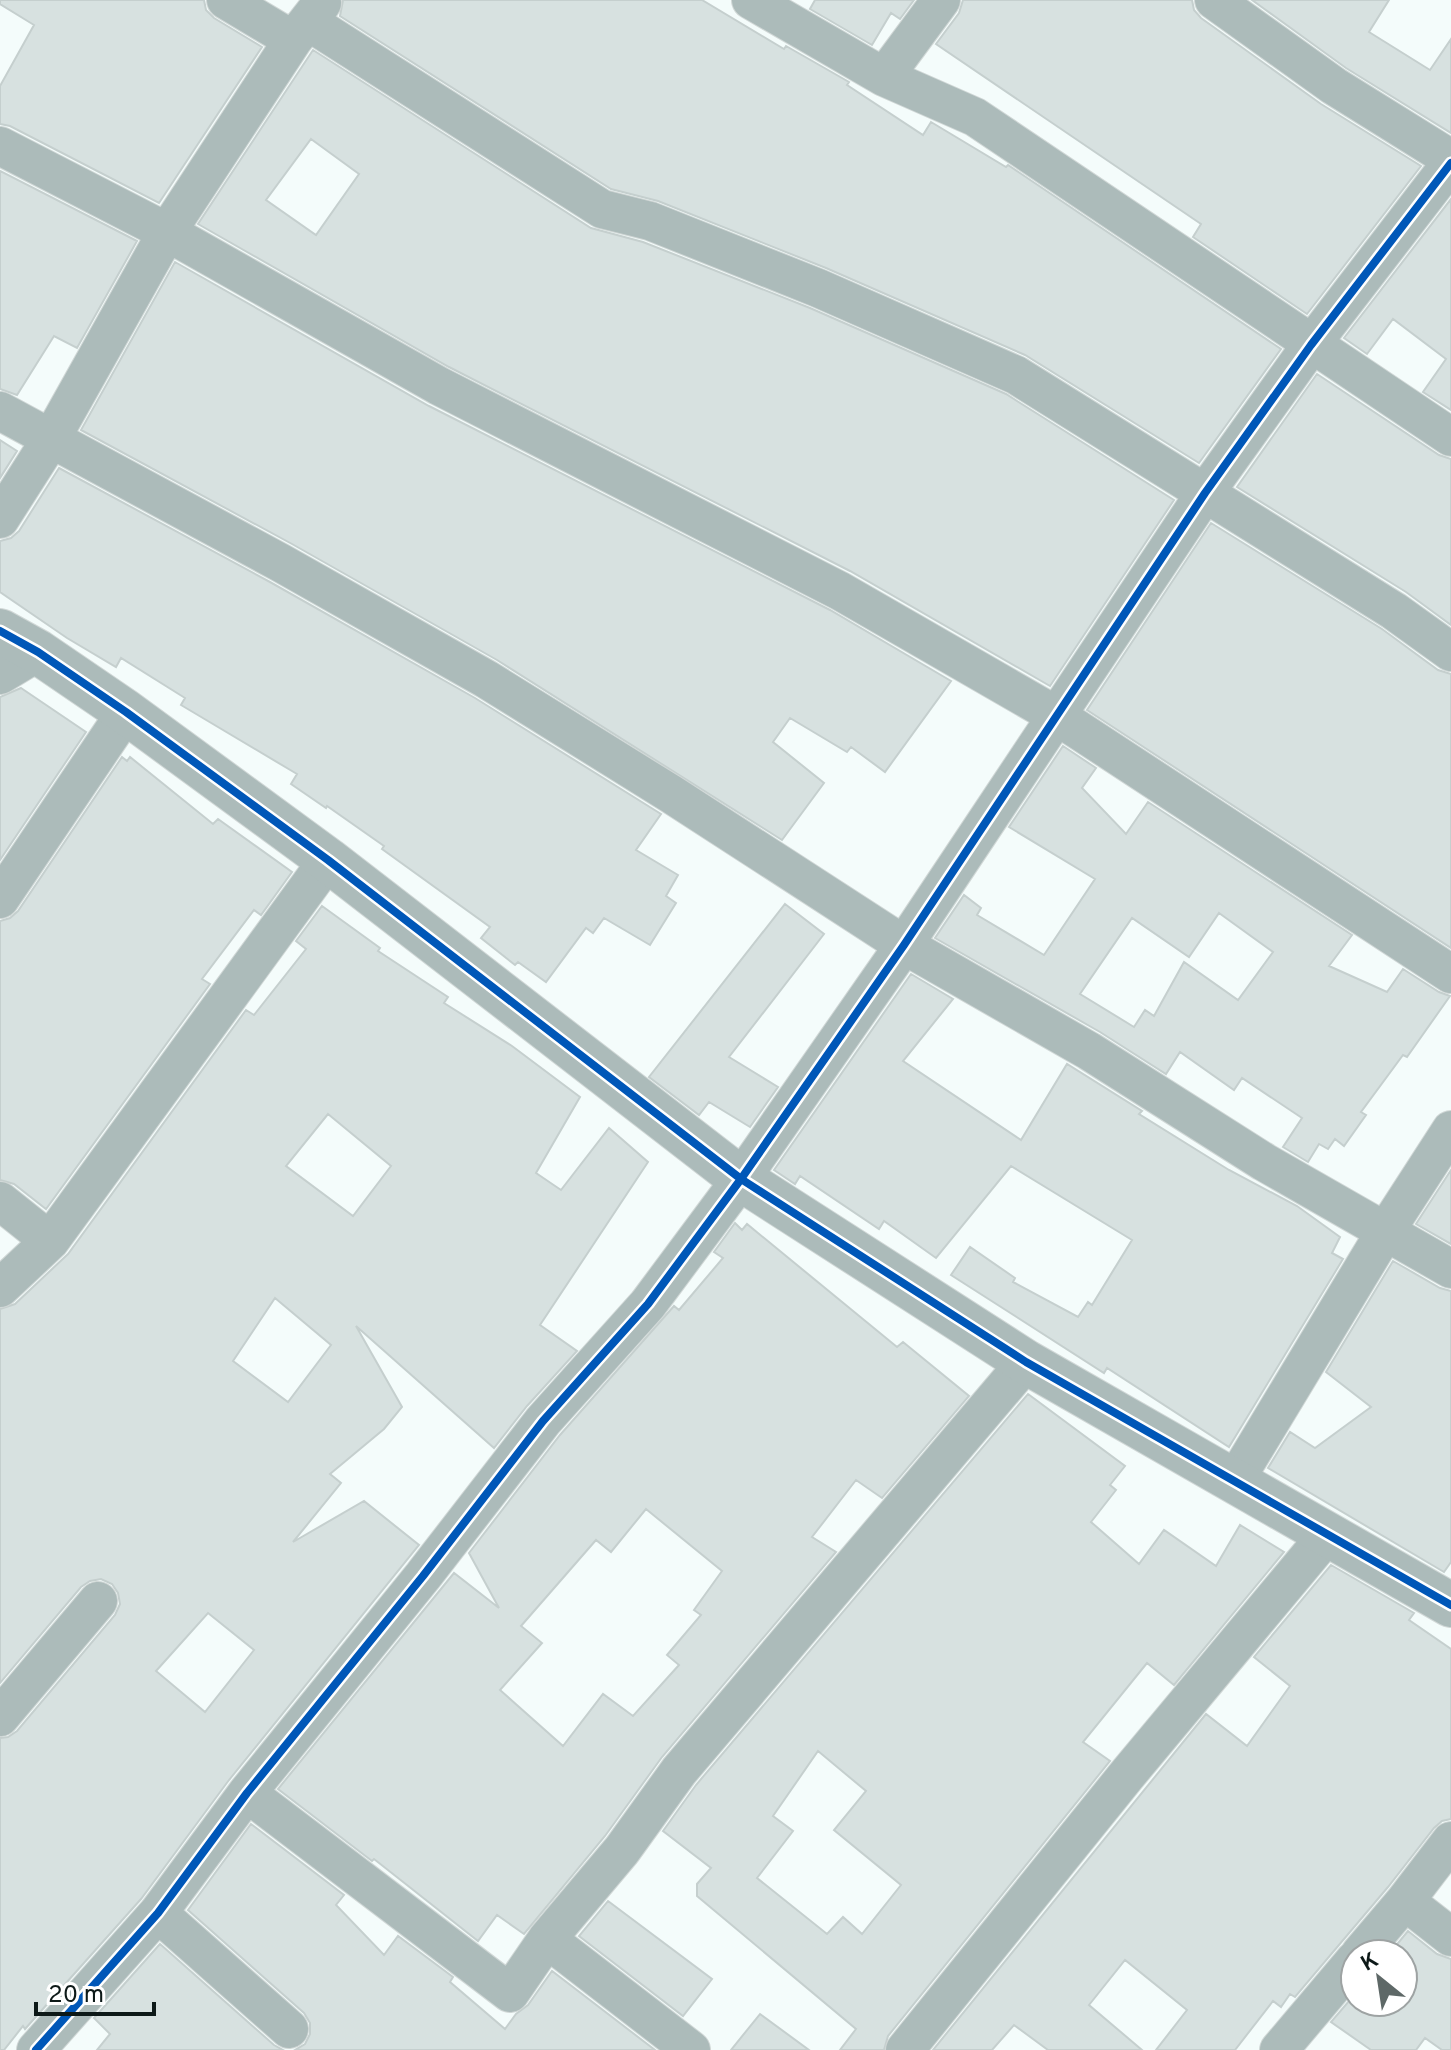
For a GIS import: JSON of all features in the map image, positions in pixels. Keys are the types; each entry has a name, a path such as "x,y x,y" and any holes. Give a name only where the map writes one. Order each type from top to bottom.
{"street":[{"path":"226,0 308,21 602,209 650,221 818,288 1016,375 1394,611 1451,652"},
{"path":"751,0 884,77 975,117 1451,437"},
{"path":"884,77 941,0"},
{"path":"36,2050 158,1913 247,1793 423,1576 543,1421 648,1304 741,1179 904,945 1205,493 1311,345 1451,161 1334,86 1214,0"},
{"path":"0,519 51,439 167,232 308,21"},
{"path":"0,146 167,232 439,386 840,591 1057,716 1451,974"},
{"path":"0,411 281,563 486,679 904,945 1089,1051 1264,1162 1451,1269"},
{"path":"0,631 38,652 126,712 328,860 741,1179 1026,1362 1327,1535 1447,1594"},
{"path":"0,675 38,652"},
{"path":"0,899 126,712"},
{"path":"0,1288 50,1241 328,860"},
{"path":"1234,1482 1385,1232 1451,1130"},
{"path":"0,1201 50,1241"},
{"path":"247,1793 510,1993 547,1939 622,1850 679,1771 1026,1362"},
{"path":"905,2050 1126,1776 1327,1535"},
{"path":"0,1717 98,1601"},
{"path":"1374,1938 1451,1841"},
{"path":"1405,1901 1451,1937"},
{"path":"158,1913 289,2029"},
{"path":"547,1939 691,2050"},
{"path":"1279,2050 1339,1979"}],"building":[{"path":"0,0 204,0 206,10 214,18 262,47 159,203 10,126 0,124 0,86 34,25 0,4"},
{"path":"343,0 702,0 784,49 786,46 849,82 847,85 923,135 931,122 1006,167 1008,165 1281,349 1199,463 1025,355 826,268 658,201 611,189 340,16"},
{"path":"815,0 914,0 900,19 891,13 872,45 810,9"},
{"path":"963,0 1192,0 1194,10 1201,18 1321,104 1421,166 1307,314 1193,237 1201,224 936,44 959,13"},
{"path":"1252,0 1389,0 1369,32 1430,70 1451,39 1451,133 1346,68"},
{"path":"313,50 591,228 643,242 810,308 1006,394 1174,500 1050,686 850,571 449,367 198,224","holes":["311,139 359,174 316,235 266,200"]},
{"path":"0,171 137,241 77,348 54,336 17,395 0,389"},
{"path":"1451,199 1451,410 1423,392 1446,359 1393,319 1367,354 1344,338"},
{"path":"175,262 429,406 830,610 951,681 885,772 851,747 847,752 790,718 773,742 824,783 782,840 497,660 81,430"},
{"path":"1317,374 1439,455 1451,459 1451,625 1406,592 1237,487"},
{"path":"0,440 17,451 0,478"},
{"path":"59,468 475,698 661,814 636,850 678,875 666,896 676,903 650,945 604,918 593,933 586,928 546,982 518,962 515,965 481,938 490,927 382,849 384,846 291,784 297,774 181,705 185,698 121,658 116,667 0,592 0,541 11,538 19,531"},
{"path":"1211,523 1382,629 1438,670 1451,674 1451,948 1087,710"},
{"path":"21,688 86,732 0,860 0,697"},
{"path":"1063,746 1096,768 1082,788 1126,834 1148,802 1352,935 1329,966 1387,992 1403,969 1450,996 1407,1057 1403,1055 1361,1112 1366,1115 1344,1146 1335,1139 1328,1149 1319,1144 1308,1162 1283,1147 1302,1118 1242,1078 1234,1090 1180,1052 1166,1074 1100,1032 935,938 964,895 981,908 977,915 1044,955 1095,879 1009,827","holes":["1219,913 1273,952 1238,1000 1184,962 1154,1016 1145,1010 1134,1027 1080,994 1132,918 1189,957"]},
{"path":"122,757 127,761 130,757 213,824 218,819 292,872 261,915 254,910 202,979 210,984 46,1209 14,1184 0,1180 0,921 18,911"},
{"path":"785,904 824,934 729,1057 778,1087 750,1127 709,1102 699,1115 649,1077"},
{"path":"322,906 380,948 378,951 448,997 444,1003 512,1046 580,1097 536,1173 561,1190 609,1128 648,1162 540,1325 577,1351 494,1448 356,1326 402,1407 384,1429 330,1474 341,1483 293,1542 364,1501 419,1545 229,1780 141,1899 25,2029 23,2026 4,2050 0,2050 0,1738 17,1731 115,1615 120,1604 112,1584 101,1579 90,1581 81,1587 0,1683 0,1309 15,1304 68,1254 246,1010 254,1015 306,949 296,941","holes":["328,1114 391,1166 353,1216 286,1166","275,1298 331,1345 288,1402 233,1361","208,1613 254,1650 205,1712 156,1671"]},
{"path":"911,974 953,999 903,1061 1021,1140 1067,1064 1142,1111 1139,1114 1229,1170 1297,1206 1340,1237 1332,1253 1343,1259 1229,1447 1107,1368 1104,1373 951,1275 970,1247 1015,1278 1013,1282 1078,1317 1088,1302 1092,1305 1132,1240 1011,1166 936,1258 884,1221 879,1229 800,1176 795,1184 774,1170"},
{"path":"1451,1170 1451,1244 1416,1224"},
{"path":"735,1223 742,1230 747,1224 897,1347 903,1342 969,1396 882,1498 856,1480 812,1537 836,1552 662,1757 605,1836 524,1934 497,1915 478,1941 278,1789 454,1573 499,1608 469,1553 560,1435 674,1306 679,1310 723,1258 714,1252","holes":["646,1509 722,1571 694,1610 701,1615 667,1655 679,1665 633,1716 603,1694 563,1746 500,1690 542,1643 521,1626 596,1540 611,1552"]},
{"path":"1393,1261 1451,1291 1451,1562 1444,1572 1268,1468 1290,1432 1315,1448 1371,1407 1326,1372"},
{"path":"1028,1394 1125,1466 1110,1485 1116,1490 1091,1522 1139,1564 1164,1530 1216,1566 1240,1525 1284,1552 1174,1685 1147,1663 1083,1742 1110,1761 888,2036 884,2050 840,2050 856,2029 697,1896 697,1884 711,1868 663,1831 696,1785","holes":["818,1751 866,1791 834,1830 901,1885 862,1934 843,1917 827,1934 757,1878 793,1831 773,1816"]},
{"path":"1331,1565 1414,1613 1409,1620 1451,1649 1451,1819 1442,1821 1434,1828 1345,1938 1339,1938 1339,1945 1295,1997 1290,1994 1281,2007 1273,2001 1235,2050 1156,2050 1187,2010 1125,1960 1089,2005 1142,2050 1048,2050 1014,2025 992,2050 933,2050 1206,1714 1247,1746 1290,1686 1254,1657"},
{"path":"251,1824 344,1895 336,1905 384,1955 398,1936 453,1977 450,1982 505,2029 516,2014 528,2005 552,1971 655,2050 295,2050 305,2044 310,2034 310,2023 304,2013 188,1910"},
{"path":"608,1901 712,1979 683,2016 579,1936"},
{"path":"1408,1931 1417,1938 1402,1938"},
{"path":"1419,1940 1437,1954 1451,1959 1451,2050 1442,2050 1425,2038 1416,2050 1371,2050 1331,2022 1339,2013 1339,2018 1419,2018"},
{"path":"160,1944 283,2050 97,2050 110,2034 94,2018"},
{"path":"760,2014 809,2050 731,2050"}],"cycle path":[{"path":"36,2050 158,1913 247,1793 423,1576 543,1421 648,1304 741,1179 904,945 1205,493 1311,345 1451,163"},
{"path":"0,631 38,652 126,712 328,860 741,1179 1026,1362 1451,1605"}]}
